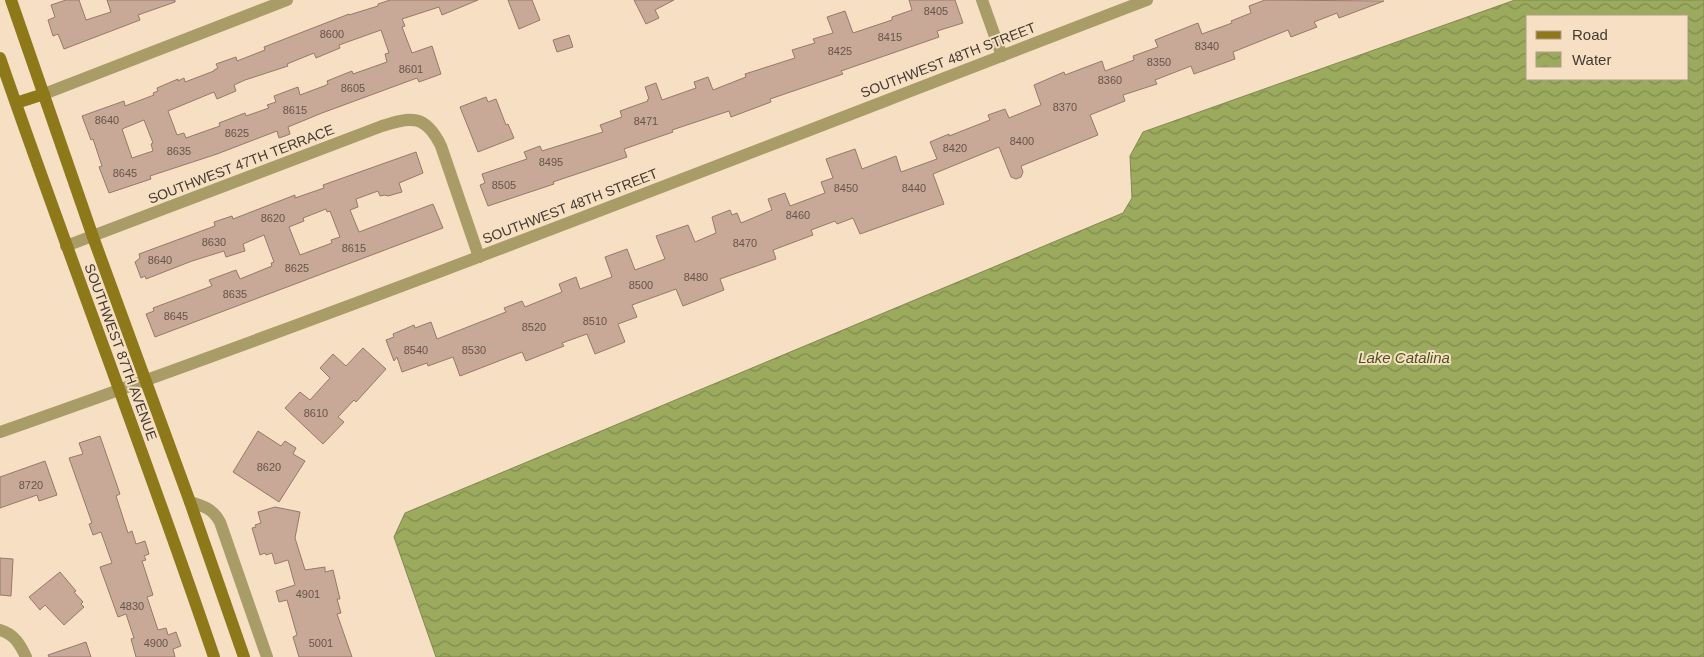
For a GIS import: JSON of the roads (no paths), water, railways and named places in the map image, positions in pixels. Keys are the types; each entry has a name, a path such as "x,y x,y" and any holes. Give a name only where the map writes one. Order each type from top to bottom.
{"main road":[{"name":"SOUTHWEST 87TH AVENUE","path":"11,0 93,237 190,502 244,657"},
{"name":"SOUTHWEST 87TH AVENUE","path":"0,58 66,246 183,565 214,657"},
{"path":"16,103 44,94"}],"street":[{"path":"44,94 287,0"},
{"path":"982,0 1002,56"},
{"name":"SOUTHWEST 48TH STREET","path":"0,432 146,381 479,257 1147,0"},
{"name":"SOUTHWEST 47TH TERRACE","path":"66,246 390,124 411,120 428,125 434,132 444,153 479,257"},
{"path":"190,502 213,511 220,522 267,657"},
{"path":"3,631 15,638 22,647 26,657"}],"water":[{"name":"Lake Catalina","path":"1515,0 1704,0 1704,657 436,657 394,537 405,513 1123,213 1132,198 1130,156 1143,132"}]}
